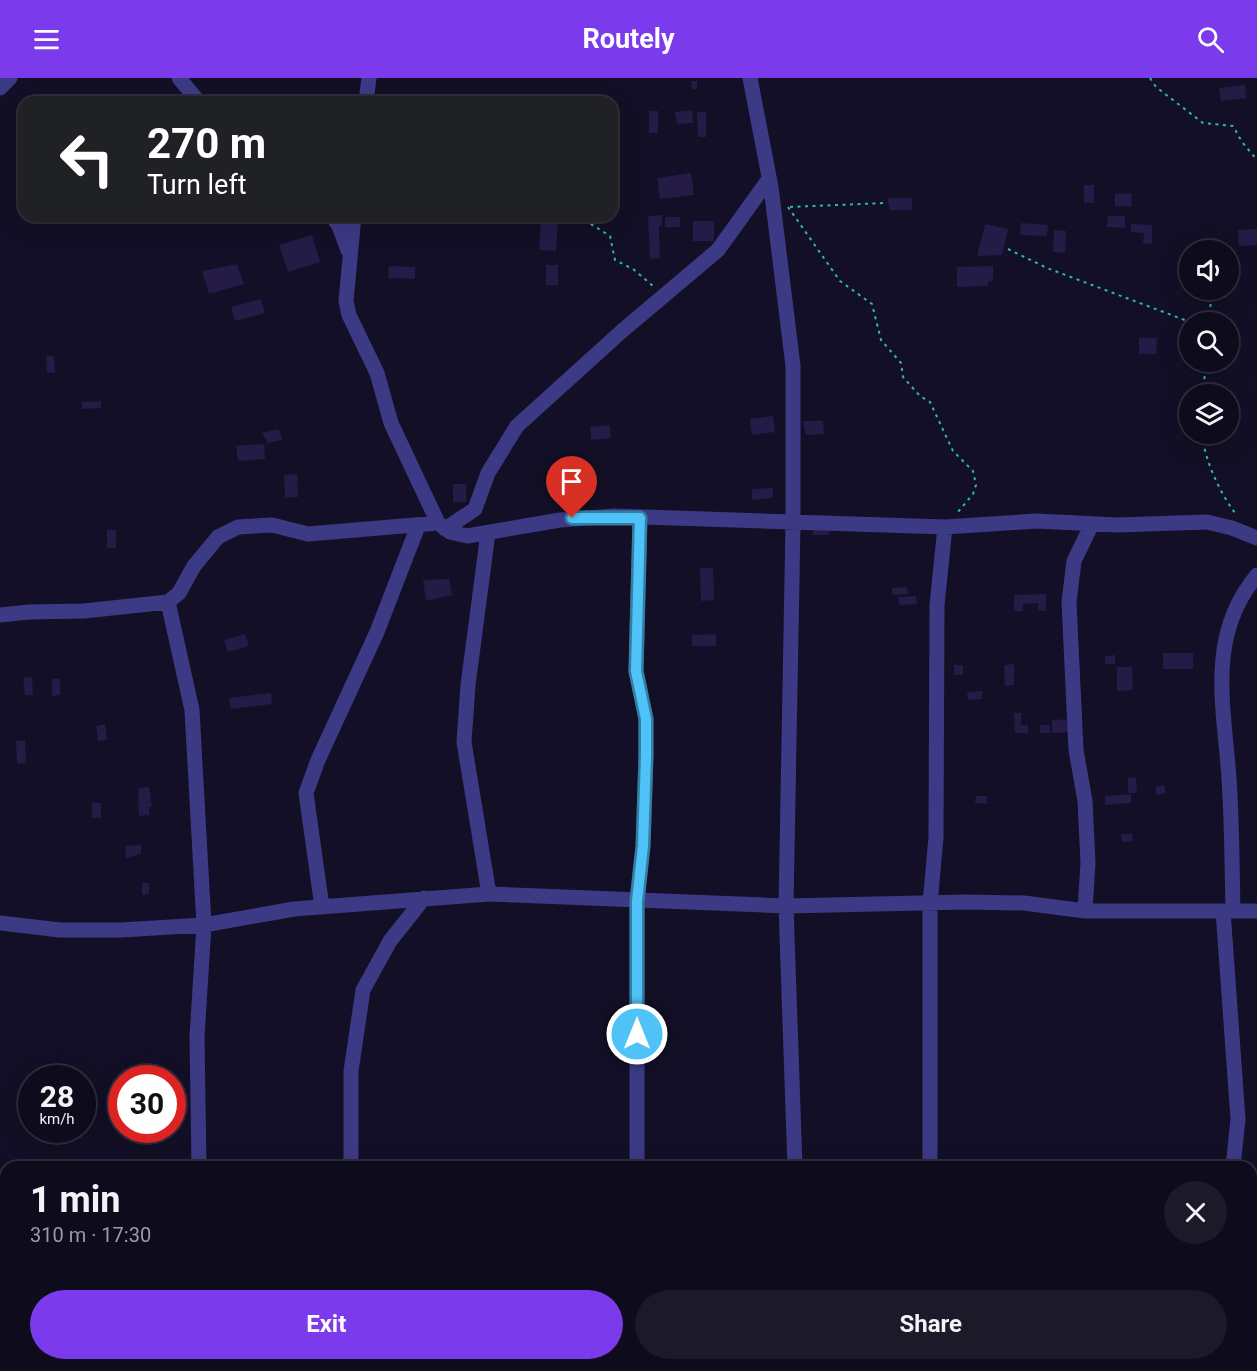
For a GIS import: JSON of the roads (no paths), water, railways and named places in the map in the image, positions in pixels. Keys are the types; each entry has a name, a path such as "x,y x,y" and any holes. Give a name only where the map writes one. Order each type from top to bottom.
{"street":[{"path":"0,88 10,78"},
{"path":"179,78 195,96"},
{"path":"367,96 369,78"},
{"path":"750,78 770,186 793,366 793,524 786,906 795,1161"},
{"path":"442,526 475,509 488,473 517,426 718,250 770,186"},
{"path":"335,222 348,245 350,267"},
{"path":"354,222 346,301 349,315 377,373 391,423 442,526"},
{"path":"0,615 84,611 168,602 179,593 194,566 218,537 238,527 272,525 308,534 442,526 466,536 585,516 945,527 1037,521 1092,524 1207,522 1232,528 1257,538"},
{"path":"638,1161 637,901 643,846 646,756 646,719 636,671 640,518"},
{"path":"1085,911 1088,863 1085,811 1076,750 1069,602 1074,561 1092,524"},
{"path":"322,907 308,825 306,793 318,760 377,632 418,526"},
{"path":"930,1161 930,904 936,837 937,605 945,527"},
{"path":"488,533 468,685 464,742 489,894"},
{"path":"1234,1161 1238,1119 1228,911 1229,779 1222,707 1222,654 1230,621 1247,587 1257,575"},
{"path":"168,602 192,710 204,924 197,1037 199,1161"},
{"path":"0,923 60,930 204,924 322,907 489,894 786,906 1024,903 1085,911 1257,911"},
{"path":"351,1161 351,1071 363,990 390,941 424,898"}]}
